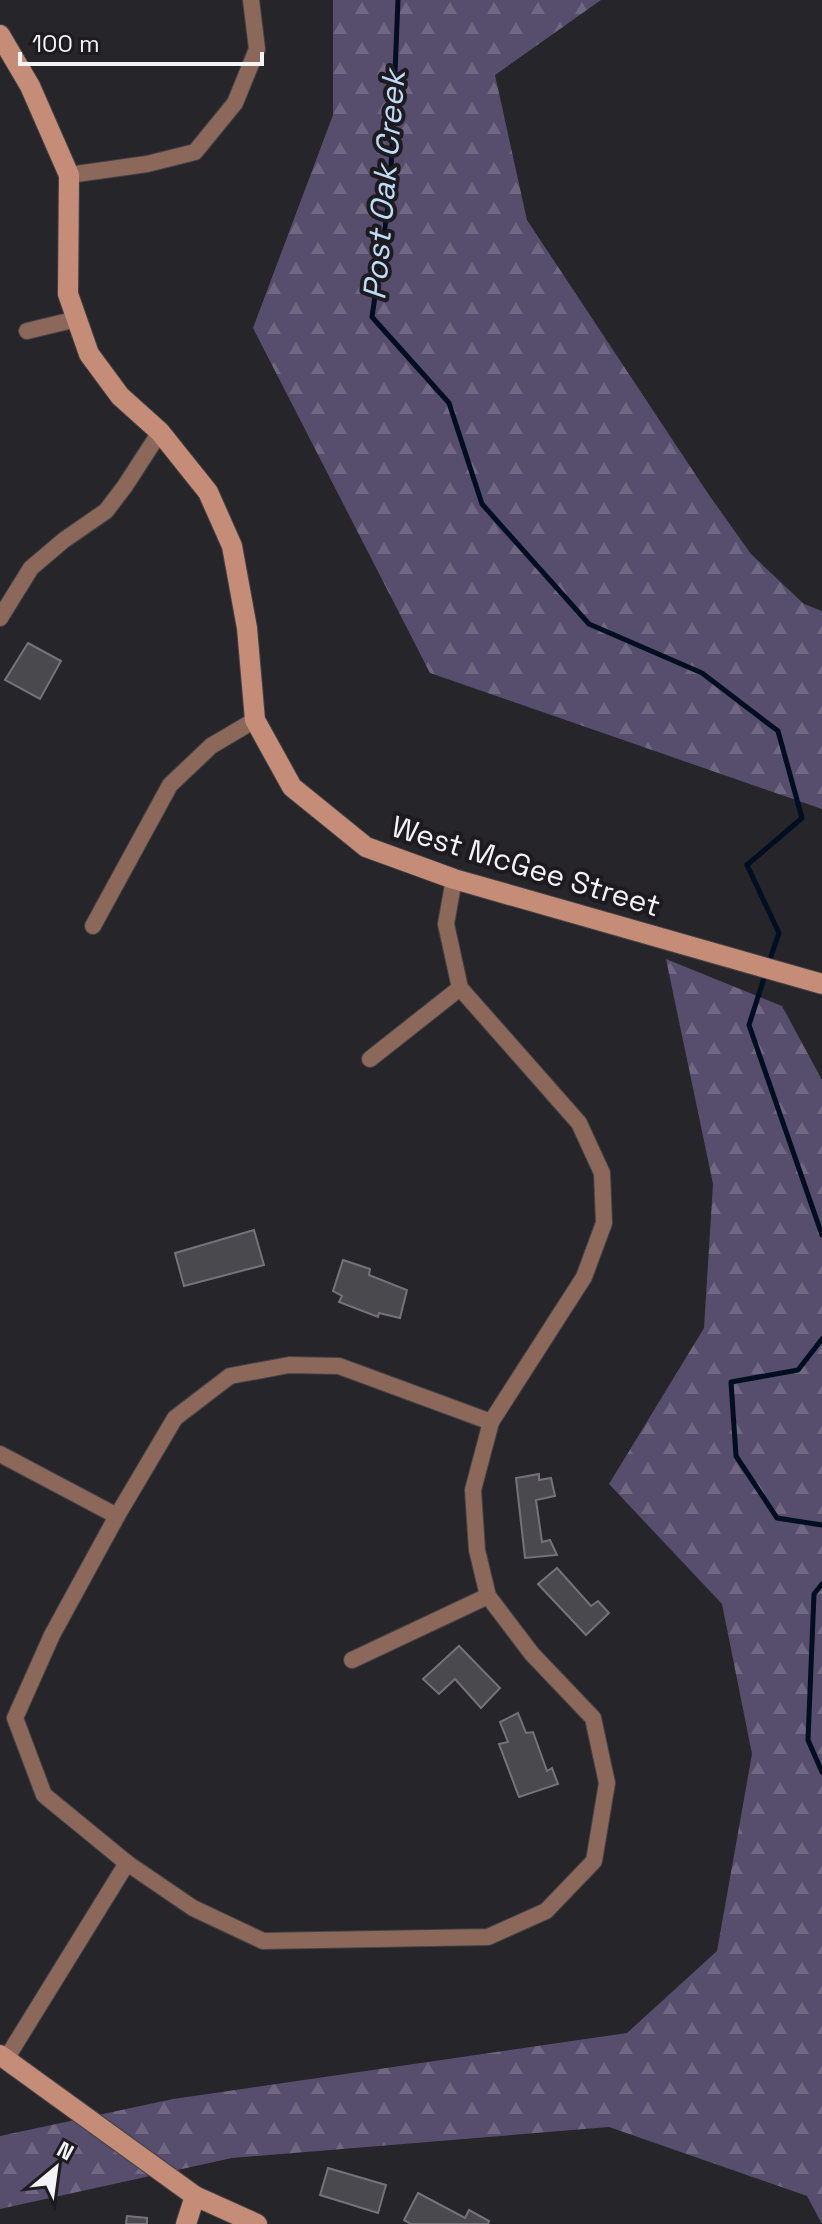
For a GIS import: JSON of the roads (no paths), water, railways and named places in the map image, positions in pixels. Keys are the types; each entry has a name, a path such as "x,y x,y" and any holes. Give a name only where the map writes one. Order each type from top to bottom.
{"street":[{"path":"69,175 147,164 195,152 235,103 257,49 251,0"},
{"name":"West McGee Street","path":"0,35 30,86 69,175 68,294 89,354 120,396 160,432 208,492 232,546 247,628 255,720 292,787 366,847 454,879 816,983"},
{"path":"27,331 77,319"},
{"path":"2,609 31,568 106,511 160,432"},
{"path":"93,926 170,785 211,746 255,720"},
{"path":"454,879 446,924 460,988 579,1123 602,1173 604,1223 584,1277 491,1422 473,1490 477,1550 488,1596 532,1654 593,1718 607,1783 594,1861 546,1911 488,1937 263,1941 193,1908 127,1863 44,1795 15,1718 52,1635 175,1418 230,1376 289,1365 339,1366 491,1422"},
{"path":"370,1059 460,988"},
{"path":"0,1454 117,1516"},
{"path":"352,1660 488,1596"},
{"path":"127,1863 3,2057 195,2196 257,2224"},
{"path":"186,2224 195,2196"}],"waterway":[{"name":"Post Oak Creek","path":"398,0 390,193 372,317 449,403 482,504 589,624 702,673 778,731 802,818 747,865 779,933 769,962"},
{"name":"Post Oak Creek","path":"766,972 749,1025 822,1235"},
{"name":"Post Oak Creek","path":"822,1339 798,1370 731,1382 736,1456 777,1518 822,1525"},
{"name":"Post Oak Creek","path":"822,1584 814,1594 808,1740 822,1772"}]}
